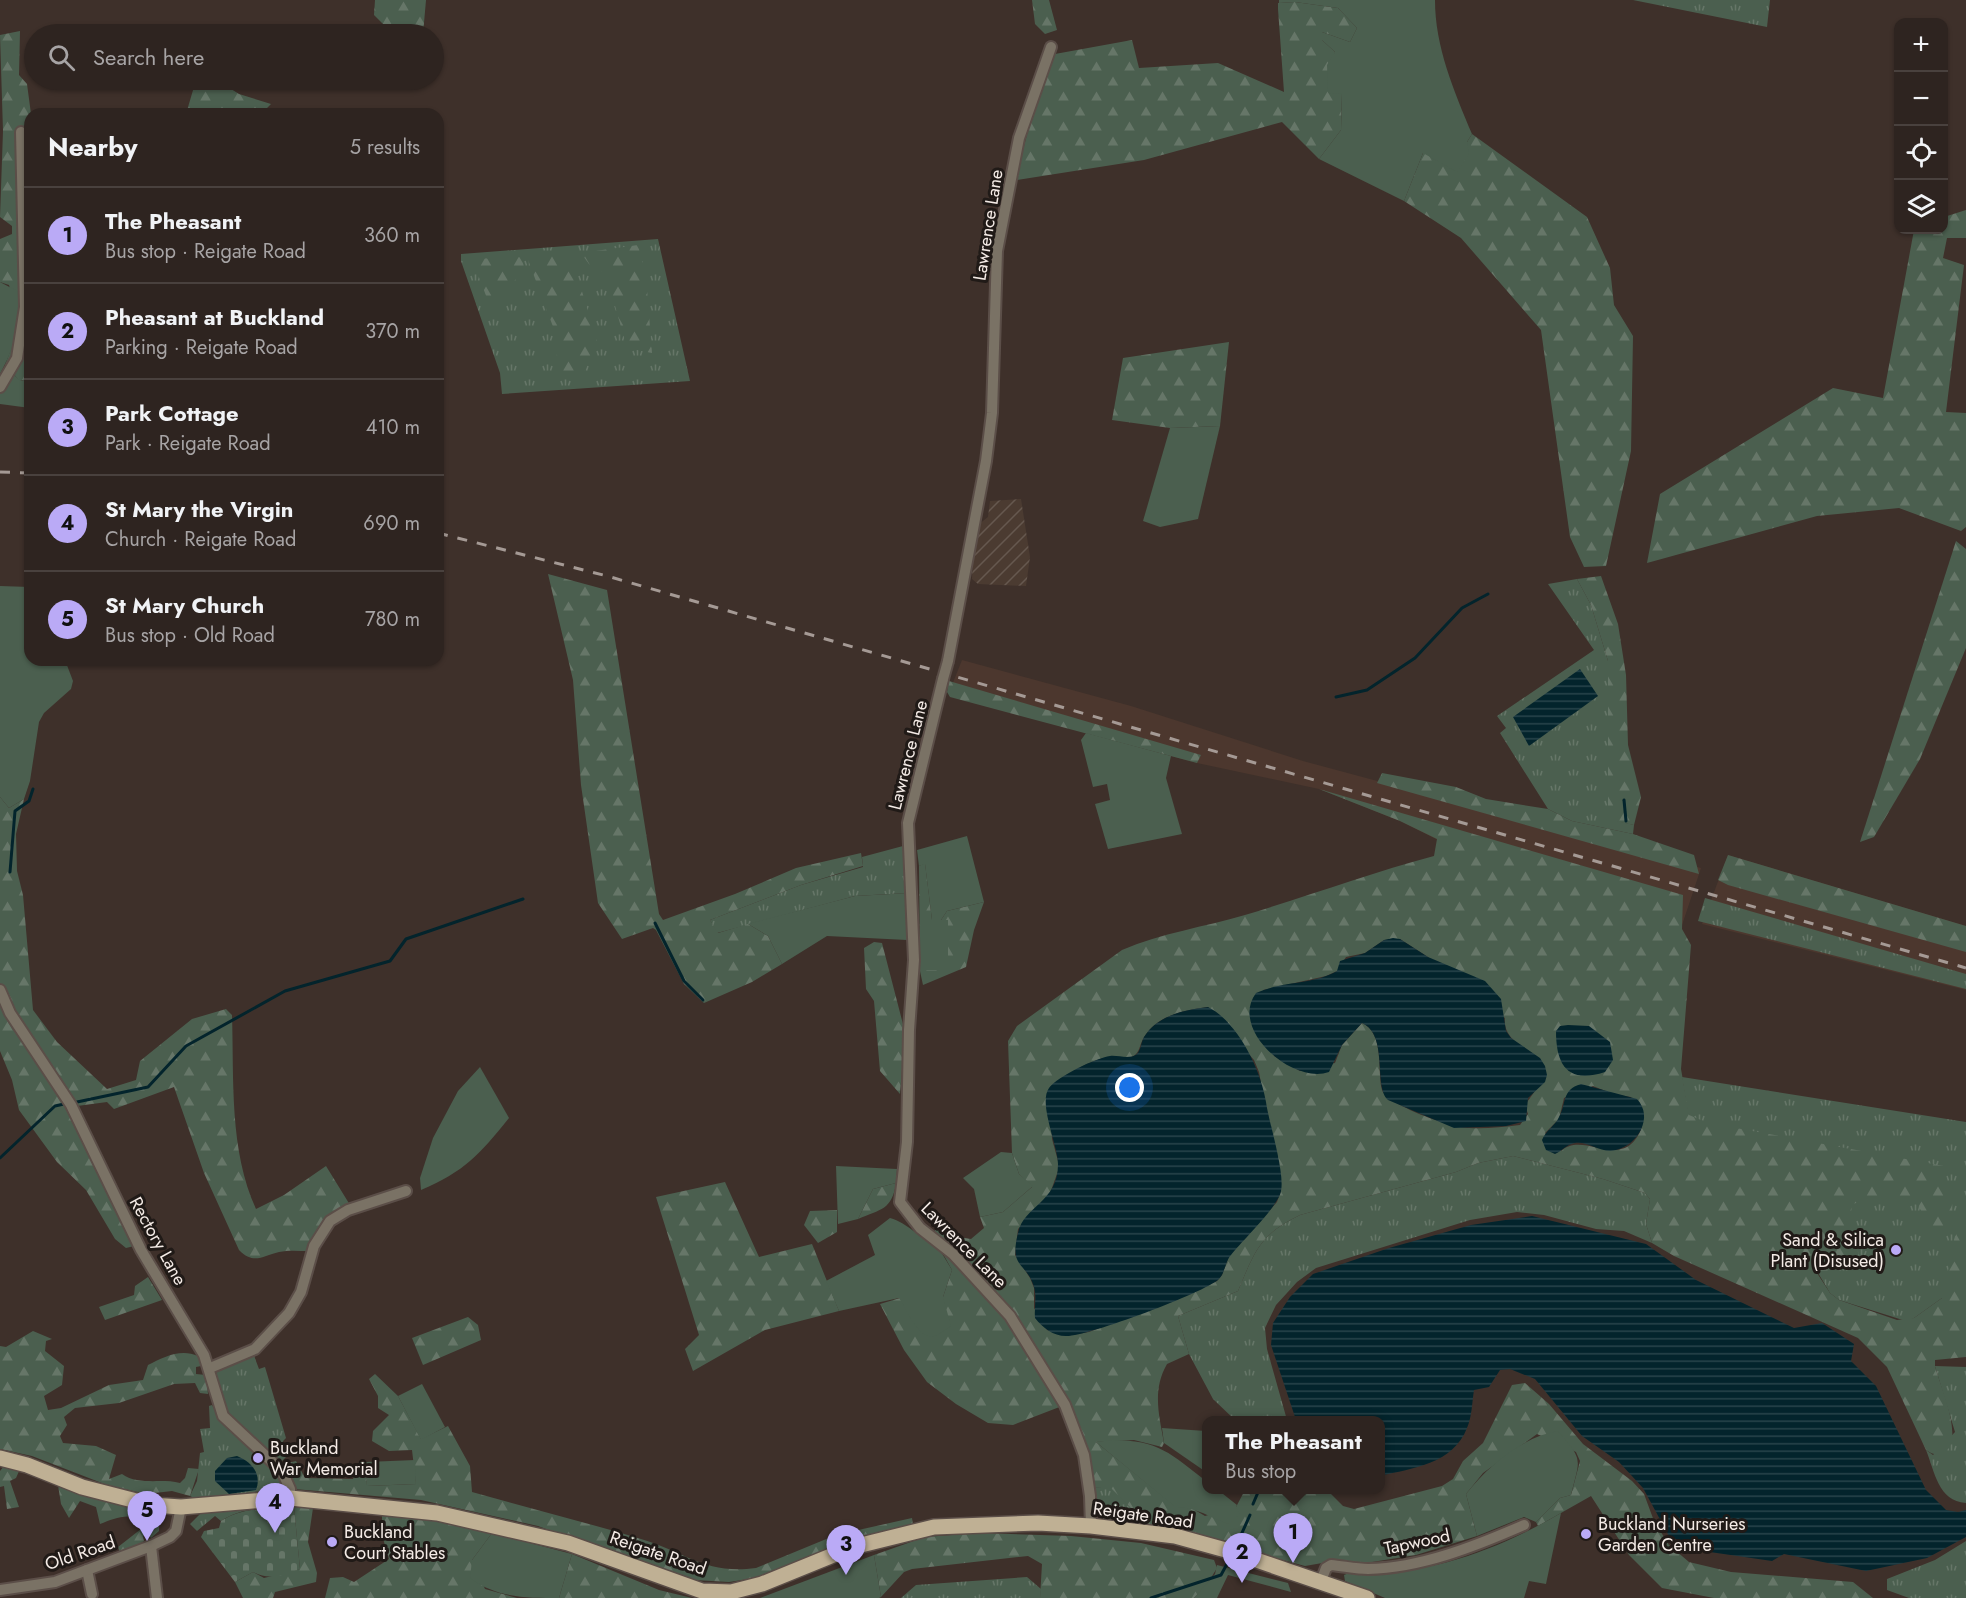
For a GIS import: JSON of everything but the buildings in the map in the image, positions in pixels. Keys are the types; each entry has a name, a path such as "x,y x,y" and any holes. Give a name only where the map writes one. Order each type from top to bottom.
{"main road":[{"name":"Reigate Road","path":"0,1458 118,1497 152,1505 181,1507 290,1498 437,1513 510,1528 588,1549 702,1591 731,1592 762,1584 853,1547 934,1527 1038,1523 1091,1526 1175,1536 1322,1581 1367,1598"}],"street":[{"name":"Lawrence Lane","path":"1051,47 1019,138 998,251 992,413 986,461 948,661 908,823 914,960 909,1030 908,1142 900,1202 920,1228 953,1254 1010,1316 1065,1405 1084,1455 1090,1496 1091,1526"},
{"path":"21,132 24,263"},
{"path":"0,387 17,358 24,313"},
{"name":"Rectory Lane","path":"0,990 15,1021 71,1105 141,1250 182,1315 210,1368 223,1416 282,1472 291,1489 290,1498"},
{"path":"210,1368 255,1349 295,1305 314,1246 330,1221 348,1210 406,1191"},
{"name":"Old Road","path":"0,1590 55,1582 151,1546 170,1537 176,1531 181,1507"},
{"name":"Tapwood","path":"1322,1581 1326,1568 1331,1565 1369,1569 1409,1563 1461,1550 1524,1525"},
{"path":"151,1546 157,1598"},
{"path":"87,1570 92,1594"}],"shaded area":[{"path":"1021,499 1030,557 1026,586 978,584 972,579 973,555 978,525 988,517 990,501"},
{"path":"962,660 1131,706 1303,761 1701,868 1682,925 1438,840 1400,821 1319,789 1197,763 1086,733 950,690"},
{"path":"1728,855 1966,926 1966,990 1702,924"}],"green space":[{"path":"375,0 426,0 424,24 383,24 374,15"},
{"path":"1032,0 1049,0 1057,30 1045,34 1035,24"},
{"path":"1279,0 1435,0 1442,52 1452,85 1472,134 1467,142 1469,154 1457,172 1423,153 1404,201 1319,159 1341,130 1342,94 1328,93 1327,65 1335,52 1322,40 1322,32 1350,42 1357,28 1338,8 1295,2 1279,3"},
{"path":"1633,0 1770,0 1767,27"},
{"path":"1295,2 1338,8 1357,28 1350,42 1322,32 1322,40 1335,52 1328,93 1342,93 1341,130 1319,159 1282,122 1144,160 1017,180 1033,116 1055,54 1132,40 1139,68 1218,63 1284,92 1278,3"},
{"path":"20,31 19,75 24,81 24,90 28,90 30,108 24,108 24,380 20,381 5,365 19,327 9,285 0,282 0,239 12,234 12,226 0,217 3,131 0,35"},
{"path":"193,90 233,90 271,104 267,108 188,108"},
{"path":"1472,134 1587,217 1610,268 1614,305 1633,336 1631,451 1606,566 1584,567 1570,537 1541,330 1461,238 1404,201 1423,153 1467,142"},
{"path":"1966,210 1966,238 1947,238 1943,258 1964,265 1946,412 1966,413 1966,527 1961,531 1899,508 1817,516 1647,563 1660,494 1833,388 1883,398 1913,234 1948,234 1948,216"},
{"path":"658,239 690,381 502,394 500,373 461,261 461,254"},
{"path":"638,245 646,276 652,353 627,348 606,274 589,264 581,253"},
{"path":"570,252 598,344 583,374 555,379 558,340 527,257"},
{"path":"523,257 524,271 490,306 472,259"},
{"path":"0,282 17,291 20,312 13,344 0,374"},
{"path":"1229,342 1220,426 1170,428 1112,420 1123,358"},
{"path":"14,375 21,381 24,380 24,407 0,404 0,394"},
{"path":"1220,426 1198,519 1160,527 1143,521 1170,428"},
{"path":"1956,541 1966,549 1966,648 1920,759 1874,837 1860,842"},
{"path":"548,574 607,590 659,914 663,920 735,894 796,868 861,853 863,866 801,885 710,920 718,933 748,924 768,936 782,964 752,982 704,1003 684,984 656,930 653,928 622,939 598,903 581,785 573,680"},
{"path":"1601,576 1618,624 1626,675 1628,745 1641,797 1634,825 1608,820 1608,661 1591,605 1577,579"},
{"path":"1577,579 1591,605 1608,661 1608,819 1634,825 1633,834 1572,821 1548,809 1500,733 1506,728 1497,716 1594,650 1548,584"},
{"path":"0,586 24,587 24,666 67,666 73,681 71,689 44,713 39,722 30,781 24,799 9,808 0,797"},
{"path":"949,681 1201,755 1197,763 950,697 947,692"},
{"path":"1086,733 1171,756 1166,778 1182,834 1108,849 1095,804 1110,800 1107,784 1093,787 1081,740"},
{"path":"1382,773 1456,787 1486,799 1548,809 1572,821 1633,834 1694,855 1699,874 1377,783"},
{"path":"1319,789 1683,895 1682,929 1691,945 1681,1069 1689,1115 1708,1123 1944,1166 1952,1204 1949,1232 1934,1235 1918,1205 1890,1195 1852,1204 1849,1230 1859,1254 1844,1268 1817,1273 1830,1293 1839,1300 1897,1320 1914,1318 1942,1298 1961,1212 1966,1213 1966,1357 1935,1360 1950,1413 1952,1438 1949,1447 1943,1453 1938,1454 1926,1450 1887,1367 1858,1338 1674,1256 1652,1243 1646,1224 1650,1199 1645,1193 1603,1179 1513,1156 1478,1163 1456,1172 1300,1215 1286,1222 1267,1237 1260,1246 1238,1291 1178,1316 1189,1354 1167,1364 1162,1374 1158,1403 1164,1443 1162,1447 1134,1440 1096,1442 1175,1506 1188,1506 1205,1516 1236,1507 1243,1494 1331,1494 1343,1506 1354,1509 1442,1486 1453,1479 1463,1461 1483,1443 1512,1385 1525,1383 1549,1404 1583,1444 1632,1481 1644,1494 1654,1521 1669,1545 1689,1562 1731,1572 1853,1582 1873,1598 1714,1598 1662,1588 1629,1555 1591,1496 1538,1526 1536,1522 1560,1498 1571,1495 1580,1461 1576,1452 1537,1434 1483,1473 1466,1494 1477,1536 1416,1555 1372,1562 1328,1562 1305,1566 1146,1523 1110,1487 1093,1488 1062,1406 1013,1425 988,1423 956,1404 927,1382 904,1350 880,1304 900,1298 920,1330 943,1297 952,1270 932,1234 937,1228 946,1235 971,1239 984,1228 980,1217 1003,1212 1032,1187 1019,1174 1012,1153 1008,1041 1017,1026 1122,950 1168,935 1245,915 1434,856 1437,839 1400,821","holes":["1400,939 1428,957 1505,1018 1509,1035 1532,1053 1535,1091 1525,1105 1528,1114 1520,1125 1461,1127 1421,1115 1395,1102 1382,1090 1377,1044 1374,1035 1362,1023 1342,1045 1335,1063 1300,1071 1274,1056 1263,990 1326,976 1337,971 1346,957 1365,953 1384,940","1208,1007 1254,1060 1259,1072 1281,1191 1277,1202 1229,1256 1222,1275 1217,1281 1192,1293 1089,1332 1066,1336 1047,1330 1034,1308 1034,1288 1030,1278 1015,1255 1018,1229 1049,1196 1058,1171 1058,1161 1052,1139 1050,1087 1070,1073 1092,1062 1108,1057 1134,1056 1143,1039 1155,1024 1181,1012","1593,1086 1613,1094 1631,1097 1642,1127 1634,1141 1625,1148 1615,1150 1581,1145 1570,1146 1561,1151 1545,1133 1559,1119 1564,1098"]},
{"path":"0,797 9,808 24,799 16,834 17,871 23,895 33,1010 57,1042 107,1089 136,1080 140,1061 192,1019 226,1009 232,1015 233,1089 237,1139 247,1186 256,1209 284,1195 326,1166 350,1205 308,1251 282,1251 258,1258 244,1255 239,1250 204,1173 174,1087 114,1109 107,1102 77,1106 0,996"},
{"path":"967,836 984,902 947,911 941,920 948,920 948,970 922,970 922,920 932,920 925,864 919,866 917,850"},
{"path":"903,846 908,893 855,896 717,933 710,920 801,885 863,867 862,857"},
{"path":"1728,855 1966,926 1966,952 1728,885 1718,880"},
{"path":"925,863 932,920 941,920 947,911 984,902 974,930 966,967 923,985 920,971 919,866"},
{"path":"908,893 907,940 827,936 782,964 768,936 748,924 855,896"},
{"path":"1705,898 1966,974 1966,989 1698,921"},
{"path":"874,942 882,943 905,1032 900,1094 880,1071 874,1001 866,989 864,948"},
{"path":"0,1001 69,1110 134,1246 126,1248 115,1239 86,1190 57,1162 19,1110 12,1080 0,1051"},
{"path":"480,1067 509,1118 470,1161 449,1176 421,1190 420,1178 433,1138 458,1091"},
{"path":"1682,1077 1966,1122 1966,1300 1942,1298 1906,1321 1839,1300 1830,1293 1808,1256 1692,1137"},
{"path":"1001,1152 1012,1153 1019,1174 1033,1186 1003,1212 980,1217 974,1189 963,1178"},
{"path":"1513,1156 1603,1179 1645,1193 1650,1199 1646,1224 1652,1243 1624,1231 1596,1229 1544,1215 1517,1212 1470,1220 1316,1268 1297,1282 1276,1305 1265,1328 1267,1349 1286,1416 1231,1416 1213,1399 1189,1354 1178,1316 1238,1291 1260,1246 1267,1237 1286,1222 1300,1215 1456,1172 1478,1163"},
{"path":"836,1166 897,1169 896,1183 873,1189 858,1219 838,1224"},
{"path":"725,1182 759,1257 812,1244 839,1311 765,1330 693,1371 685,1349 699,1335 656,1197"},
{"path":"896,1183 892,1199 888,1204 858,1219 873,1189"},
{"path":"837,1210 837,1232 818,1243 804,1225 810,1211"},
{"path":"890,1218 935,1242 952,1270 943,1297 951,1326 934,1336 928,1336 918,1328 899,1298 839,1311 826,1281 875,1255 868,1235"},
{"path":"148,1277 162,1300 105,1320 99,1307 134,1295 135,1286"},
{"path":"468,1317 478,1325 481,1340 423,1365 412,1338"},
{"path":"33,1331 52,1339 46,1341 45,1351 64,1366 62,1385 44,1396 48,1410 61,1408 109,1385 143,1380 148,1365 166,1357 179,1353 198,1356 201,1366 196,1367 196,1374 206,1375 208,1394 200,1393 195,1383 174,1384 119,1403 75,1408 64,1417 67,1425 60,1436 63,1443 96,1446 116,1455 109,1479 122,1474 136,1480 180,1483 185,1478 188,1468 199,1469 190,1496 172,1491 146,1494 107,1485 32,1456 0,1449 0,1346 6,1347"},
{"path":"253,1353 259,1369 265,1367 286,1438 283,1441 286,1457 280,1463 226,1415 214,1375 217,1370"},
{"path":"1935,1366 1966,1367 1966,1503 1949,1497 1943,1491 1926,1450 1933,1455 1955,1432"},
{"path":"375,1374 398,1396 421,1439 448,1426 470,1466 472,1492 641,1539 709,1565 723,1568 756,1568 836,1535 912,1518 913,1525 840,1545 755,1578 729,1582 694,1580 658,1570 538,1526 421,1500 294,1489 285,1468 288,1463 296,1461 305,1478 353,1479 359,1462 366,1462 367,1486 416,1484 412,1450 389,1451 372,1441 373,1431 389,1415 378,1408 378,1396 369,1379"},
{"path":"422,1384 445,1427 421,1440 398,1396"},
{"path":"212,1405 221,1421 267,1460 279,1476 280,1483 275,1489 198,1500 190,1496 197,1481 200,1453 204,1452 200,1429 210,1428 209,1406"},
{"path":"1162,1428 1202,1431 1202,1469 1164,1443"},
{"path":"1558,1431 1572,1448 1578,1460 1571,1495 1560,1498 1536,1522 1524,1517 1477,1536 1466,1494 1495,1463 1507,1454 1532,1439"},
{"path":"1128,1441 1164,1450 1202,1478 1202,1494 1223,1494 1237,1505 1240,1514 1229,1524 1196,1510 1175,1507 1096,1442"},
{"path":"415,1460 416,1484 367,1486 366,1462"},
{"path":"4,1466 20,1469 16,1478 10,1481 19,1507 7,1509 4,1486 0,1487 0,1471"},
{"path":"58,1485 154,1513 159,1522 159,1531 151,1538 148,1534 143,1536 144,1541 140,1545 120,1553 118,1547 141,1529 139,1519 124,1517 100,1524 96,1507 80,1501 69,1518 61,1504"},
{"path":"1110,1486 1146,1523 1100,1518 1093,1488"},
{"path":"269,1504 311,1505 313,1508 253,1509 221,1521 215,1516 197,1531 190,1524 200,1514"},
{"path":"294,1507 313,1508 308,1542 317,1573 316,1582 275,1592 273,1598 243,1598 235,1582 253,1572 264,1578 300,1569"},
{"path":"294,1507 300,1569 288,1573 270,1577 253,1572 235,1582 201,1537 204,1531 219,1528 221,1521 237,1513 256,1509"},
{"path":"382,1513 429,1518 492,1533 472,1560 485,1589 517,1598 325,1598 330,1578 343,1577 354,1582 389,1559 382,1535"},
{"path":"1561,1513 1546,1584 1529,1581 1524,1598 1385,1598 1345,1581 1344,1575 1349,1573 1406,1570 1459,1559 1510,1539"},
{"path":"492,1533 572,1554 559,1598 523,1597 501,1593 480,1585 470,1578 472,1560"},
{"path":"979,1533 1071,1536 1141,1543 1214,1560 1217,1568 1206,1586 1194,1598 1040,1598 1042,1564 1028,1556 912,1569 904,1572 881,1597 874,1555 925,1537"},
{"path":"1966,1541 1966,1598 1909,1598 1887,1590 1887,1579 1935,1560"},
{"path":"572,1554 659,1590 692,1598 559,1598"},
{"path":"874,1555 881,1597 879,1598 760,1598"},
{"path":"1217,1565 1288,1583 1291,1592 1228,1575 1217,1598 1194,1598 1215,1574"},
{"path":"1027,1577 1041,1589 1040,1598 901,1598 916,1585"}],"water":[{"path":"1580,669 1598,696 1529,746 1513,717"},
{"path":"1400,939 1428,957 1485,981 1501,999 1506,1031 1511,1038 1540,1058 1547,1075 1545,1082 1528,1098 1526,1121 1506,1126 1454,1128 1388,1100 1381,1084 1375,1038 1370,1029 1362,1023 1342,1045 1329,1072 1314,1074 1298,1070 1283,1062 1268,1051 1257,1037 1251,1022 1250,1007 1256,993 1276,986 1318,979 1328,975 1337,971 1340,961 1365,953 1384,940"},
{"path":"1208,1007 1219,1014 1238,1035 1259,1076 1281,1172 1282,1183 1278,1198 1267,1215 1231,1255 1221,1277 1209,1286 1096,1329 1066,1336 1053,1333 1035,1318 1034,1287 1017,1259 1016,1253 1021,1224 1047,1196 1057,1177 1057,1156 1046,1104 1049,1088 1069,1073 1096,1060 1110,1056 1134,1056 1144,1037 1157,1023 1181,1012"},
{"path":"1560,1026 1589,1026 1610,1042 1613,1060 1605,1072 1582,1076 1573,1074 1562,1063 1558,1054 1556,1031"},
{"path":"1581,1084 1637,1099 1642,1106 1644,1122 1631,1142 1611,1151 1580,1143 1569,1145 1555,1154 1546,1150 1542,1140 1557,1120 1567,1093"},
{"path":"1532,1216 1646,1244 1696,1280 1794,1328 1822,1323 1854,1344 1851,1361 1876,1386 1926,1490 1946,1510 1958,1512 1966,1510 1966,1537 1927,1558 1866,1571 1784,1554 1772,1561 1703,1551 1669,1536 1643,1488 1619,1462 1582,1436 1535,1379 1510,1369 1500,1370 1489,1387 1474,1390 1469,1424 1461,1440 1452,1450 1418,1467 1385,1475 1385,1416 1295,1416 1271,1345 1273,1323 1290,1297 1313,1274 1389,1248 1471,1225"},
{"path":"237,1456 251,1465 257,1474 256,1490 229,1494 215,1481 215,1471 227,1458"}],"waterway":[{"path":"1336,697 1367,690 1415,658 1462,608 1488,594"},
{"path":"10,872 15,811 29,801 33,789"},
{"path":"1624,800 1626,821"},
{"path":"77,1102 148,1087 186,1046 285,991 390,961 406,939 523,899"},
{"path":"655,923 684,981 703,1000"},
{"path":"0,1158 55,1106 64,1104"},
{"path":"1253,1504 1257,1494"},
{"path":"1237,1544 1250,1515"},
{"path":"1151,1598 1221,1575 1227,1564"}],"railway":[{"path":"0,472 24,473"},
{"path":"444,535 607,576 1966,968"}],"place":[{"name":"Sand & Silica Plant (Disused)","path":"1896,1250"},
{"name":"Buckland War Memorial","path":"258,1458"},
{"name":"St Mary the Virgin","path":"275,1533"},
{"name":"Buckland Nurseries Garden Centre","path":"1586,1534"},
{"name":"St Mary Church","path":"147,1541"},
{"name":"Buckland Court Stables","path":"332,1542"},
{"name":"The Pheasant","path":"1293,1563"},
{"name":"Park Cottage","path":"846,1575"},
{"name":"Pheasant at Buckland","path":"1242,1583"}]}
